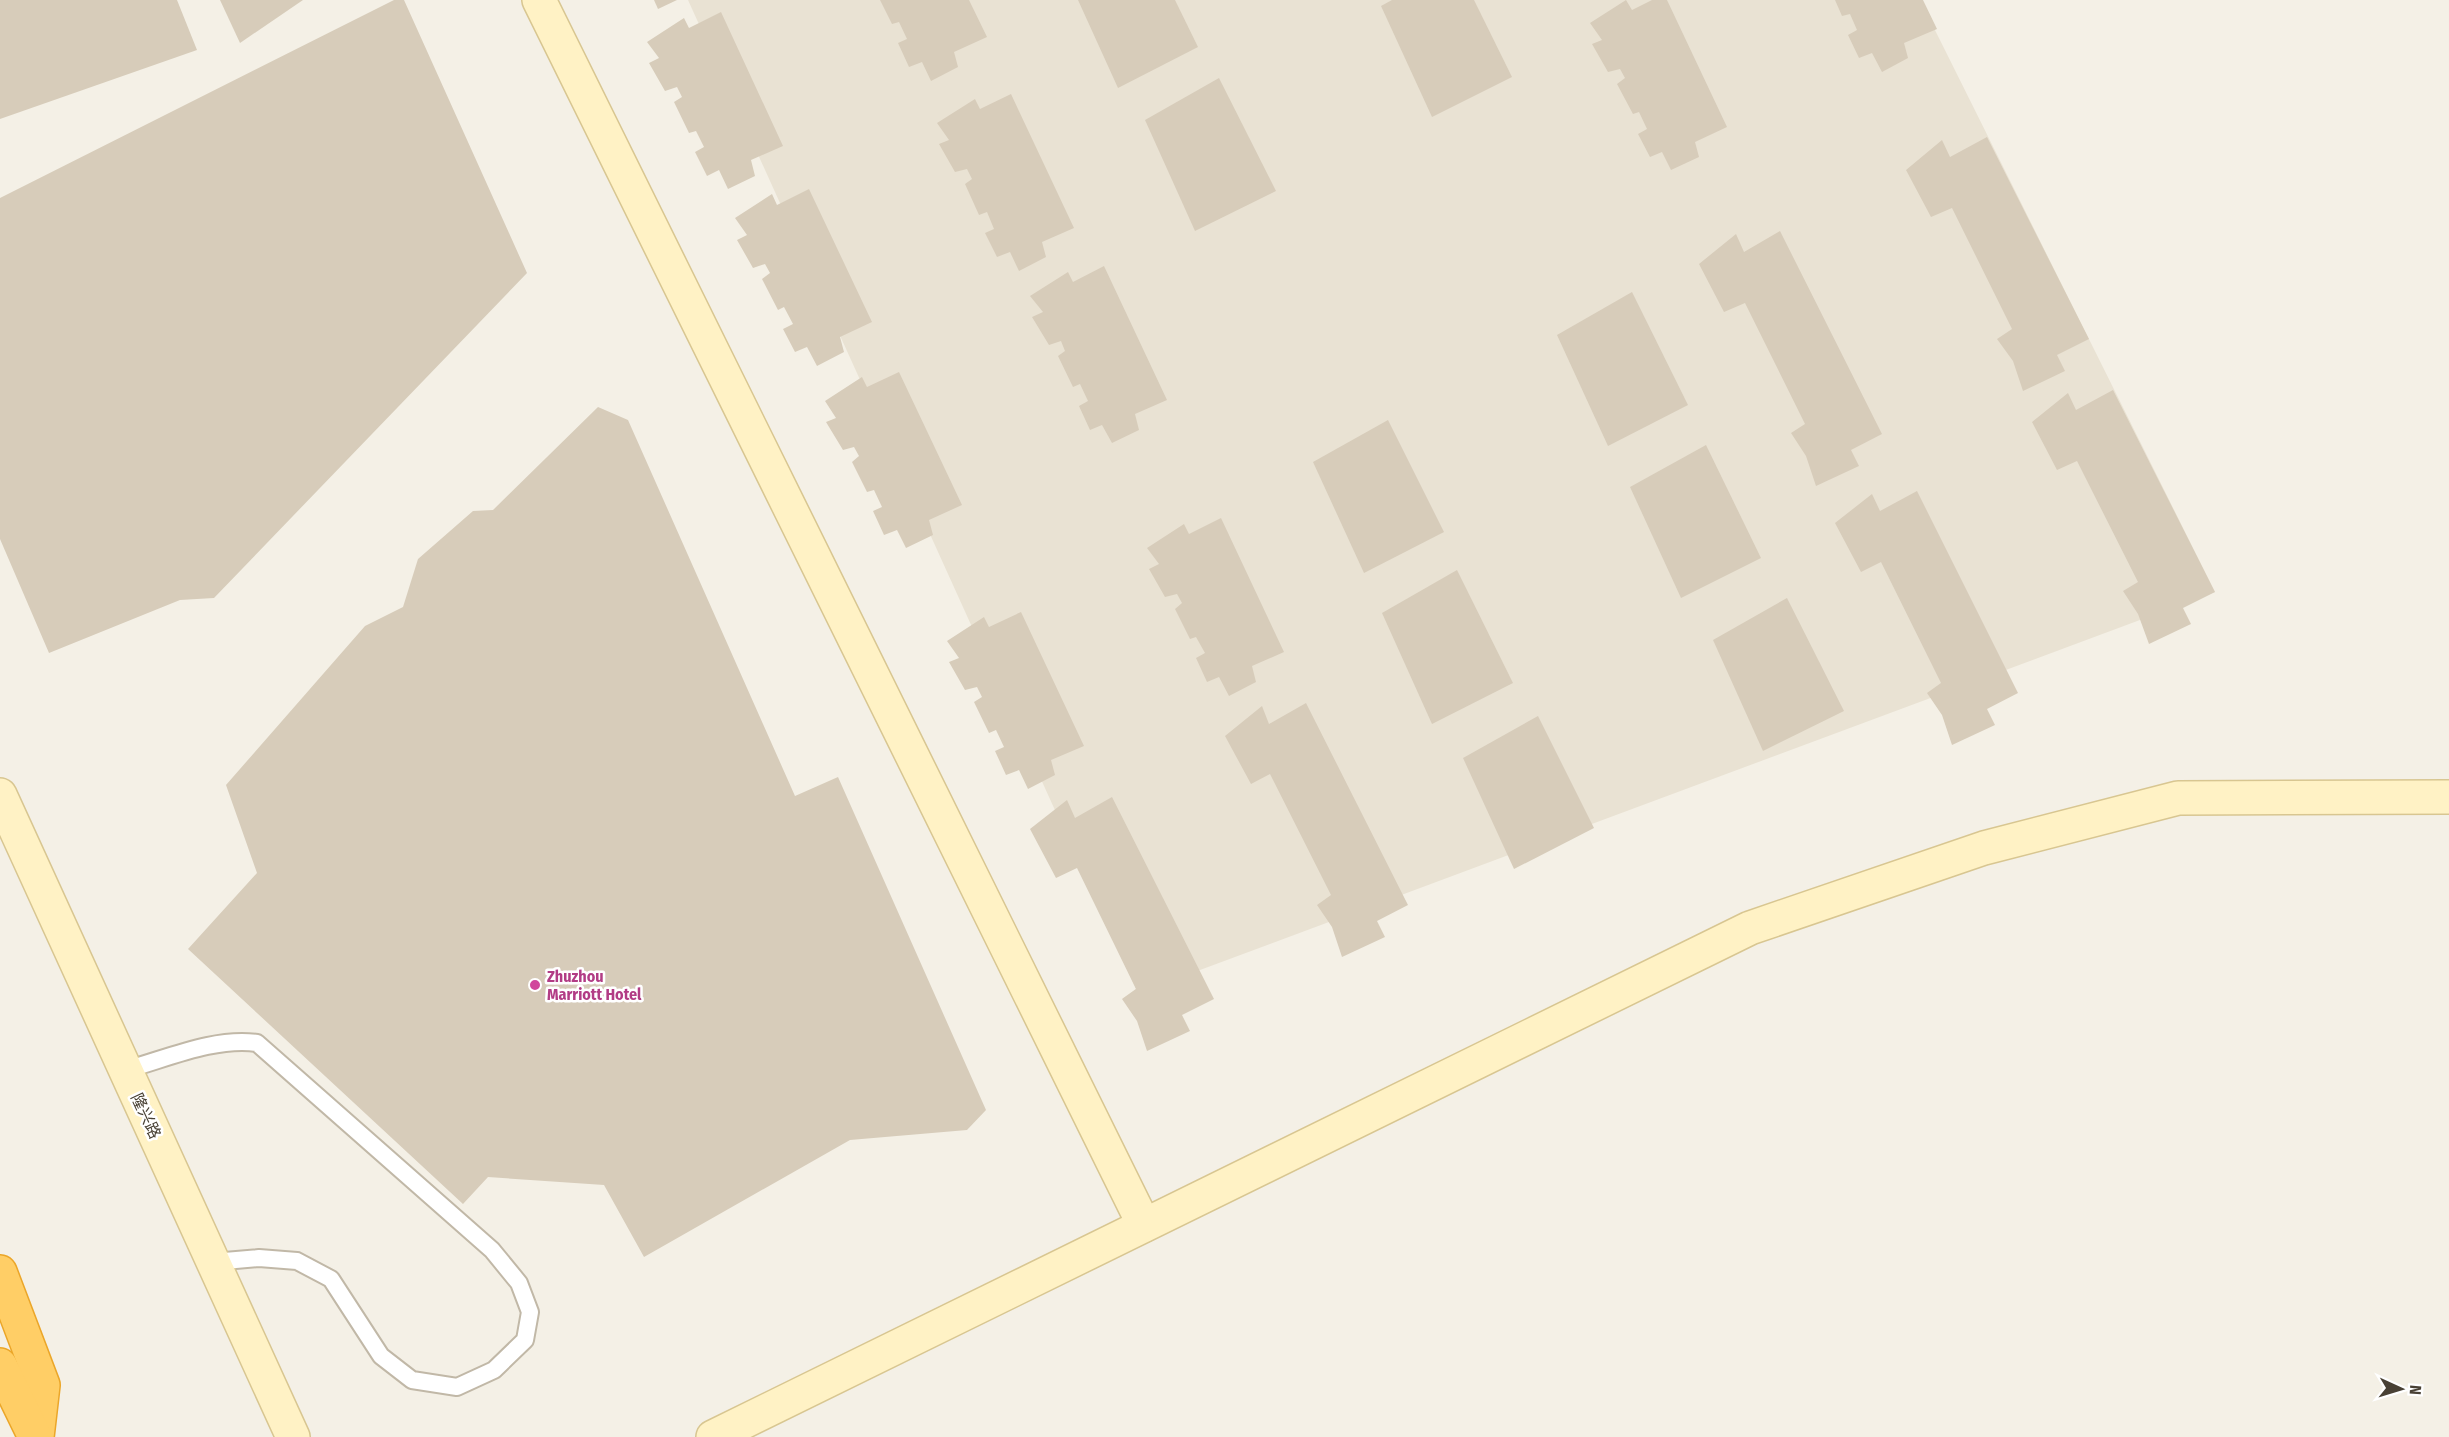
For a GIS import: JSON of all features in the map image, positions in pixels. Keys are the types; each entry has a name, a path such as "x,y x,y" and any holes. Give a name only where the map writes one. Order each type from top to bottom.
{"highway":[{"path":"0,1272 43,1385 36,1437"},
{"path":"0,1365 36,1437"}],"street":[{"path":"539,0 1144,1225"},
{"name":"隆兴路","path":"0,795 293,1437"},
{"path":"713,1437 1750,928 1984,848 2178,798 2449,797"}],"lane":[{"path":"125,1070 219,1044 239,1040 257,1043 492,1250 519,1283 530,1312 525,1340 494,1370 457,1387 412,1380 381,1356 331,1279 297,1261 259,1258 213,1262"}],"shaded area":[{"path":"688,0 1920,0 2215,592 1122,999 1136,989"}],"building":[{"path":"0,0 177,0 197,50 0,119"},
{"path":"220,0 303,0 240,43"},
{"path":"394,0 404,0 527,273 214,598 180,600 49,653 0,539 0,198"},
{"path":"654,0 677,0 658,9"},
{"path":"880,0 969,0 987,37 954,52 958,67 931,81 922,62 909,67 898,43 907,39 899,22 892,24"},
{"path":"1078,0 1175,0 1198,47 1118,88"},
{"path":"1392,0 1474,0 1512,77 1432,117 1381,6"},
{"path":"1626,0 1632,10 1652,0 1667,0 1727,127 1695,142 1699,157 1671,170 1662,152 1650,157 1638,134 1647,129 1639,112 1633,114 1617,84 1625,78 1620,69 1608,72 1592,44 1602,40 1590,23"},
{"path":"1835,0 1923,0 1937,29 1904,43 1908,58 1882,72 1872,53 1859,58 1848,35 1857,30 1850,14 1842,16"},
{"path":"721,12 783,146 751,160 755,176 728,189 719,170 707,176 695,152 704,147 696,131 689,133 674,102 682,97 677,87 665,91 649,63 659,58 647,42 684,18 689,28"},
{"path":"1219,78 1276,191 1195,231 1145,120"},
{"path":"1011,94 1074,228 1042,242 1046,257 1019,271 1010,252 997,257 985,233 994,229 987,212 979,215 965,184 972,179 967,169 955,172 939,144 949,140 937,123 975,99 980,109"},
{"path":"1987,137 2089,339 2057,355 2065,371 2023,391 2013,361 1997,339 2012,329 1952,208 1931,217 1906,170 1942,140 1950,157"},
{"path":"809,189 872,322 840,337 844,352 817,366 807,347 795,352 783,329 793,324 784,307 778,310 762,279 770,273 765,264 753,268 737,240 747,235 735,218 772,194 777,205"},
{"path":"1780,231 1882,434 1851,450 1859,466 1816,486 1806,456 1791,433 1805,424 1745,303 1724,312 1699,264 1736,234 1744,252"},
{"path":"1104,266 1167,400 1135,414 1139,430 1112,443 1102,425 1090,430 1079,406 1088,401 1080,384 1073,387 1058,356 1065,351 1061,341 1049,345 1032,317 1043,312 1030,296 1068,272 1073,282"},
{"path":"1632,292 1688,405 1608,446 1557,335"},
{"path":"899,372 962,505 929,520 933,535 906,548 897,530 884,535 873,511 882,507 874,490 867,492 852,462 859,456 854,447 843,450 826,422 836,418 825,401 862,377 867,387"},
{"path":"2113,390 2215,592 2183,608 2191,624 2149,644 2138,614 2123,591 2138,582 2077,461 2057,470 2032,422 2068,393 2076,410"},
{"path":"598,407 628,420 795,796 838,777 986,1110 967,1130 850,1140 644,1257 604,1185 488,1177 463,1204 188,949 257,873 226,785 365,626 403,607 418,559 473,511 493,510"},
{"path":"1388,420 1444,532 1364,573 1313,462"},
{"path":"1706,445 1761,558 1681,598 1630,487"},
{"path":"1917,491 2018,693 1987,709 1995,725 1952,745 1942,715 1927,693 1941,683 1881,562 1861,572 1835,523 1872,494 1880,511"},
{"path":"1221,518 1284,652 1252,666 1256,682 1229,696 1219,677 1207,682 1196,658 1205,653 1196,637 1190,639 1175,609 1182,603 1177,594 1165,597 1149,569 1159,564 1147,548 1184,524 1189,534"},
{"path":"1457,570 1513,683 1432,724 1382,613"},
{"path":"1787,598 1844,711 1763,751 1713,640"},
{"path":"1021,612 1084,746 1051,760 1055,775 1028,789 1019,770 1006,775 995,751 1004,747 996,730 989,733 974,702 982,697 977,687 965,690 949,662 959,658 947,641 984,617 989,627"},
{"path":"1306,703 1408,905 1377,921 1385,937 1342,957 1332,927 1317,905 1331,895 1270,774 1251,784 1225,736 1262,706 1269,724"},
{"path":"1538,716 1594,828 1514,869 1463,758"},
{"path":"1112,797 1214,999 1182,1015 1190,1031 1147,1051 1137,1021 1122,999 1136,989 1077,868 1056,878 1030,829 1067,800 1075,818"}],"place":[{"name":"Zhuzhou Marriott Hotel","path":"535,985"}]}
